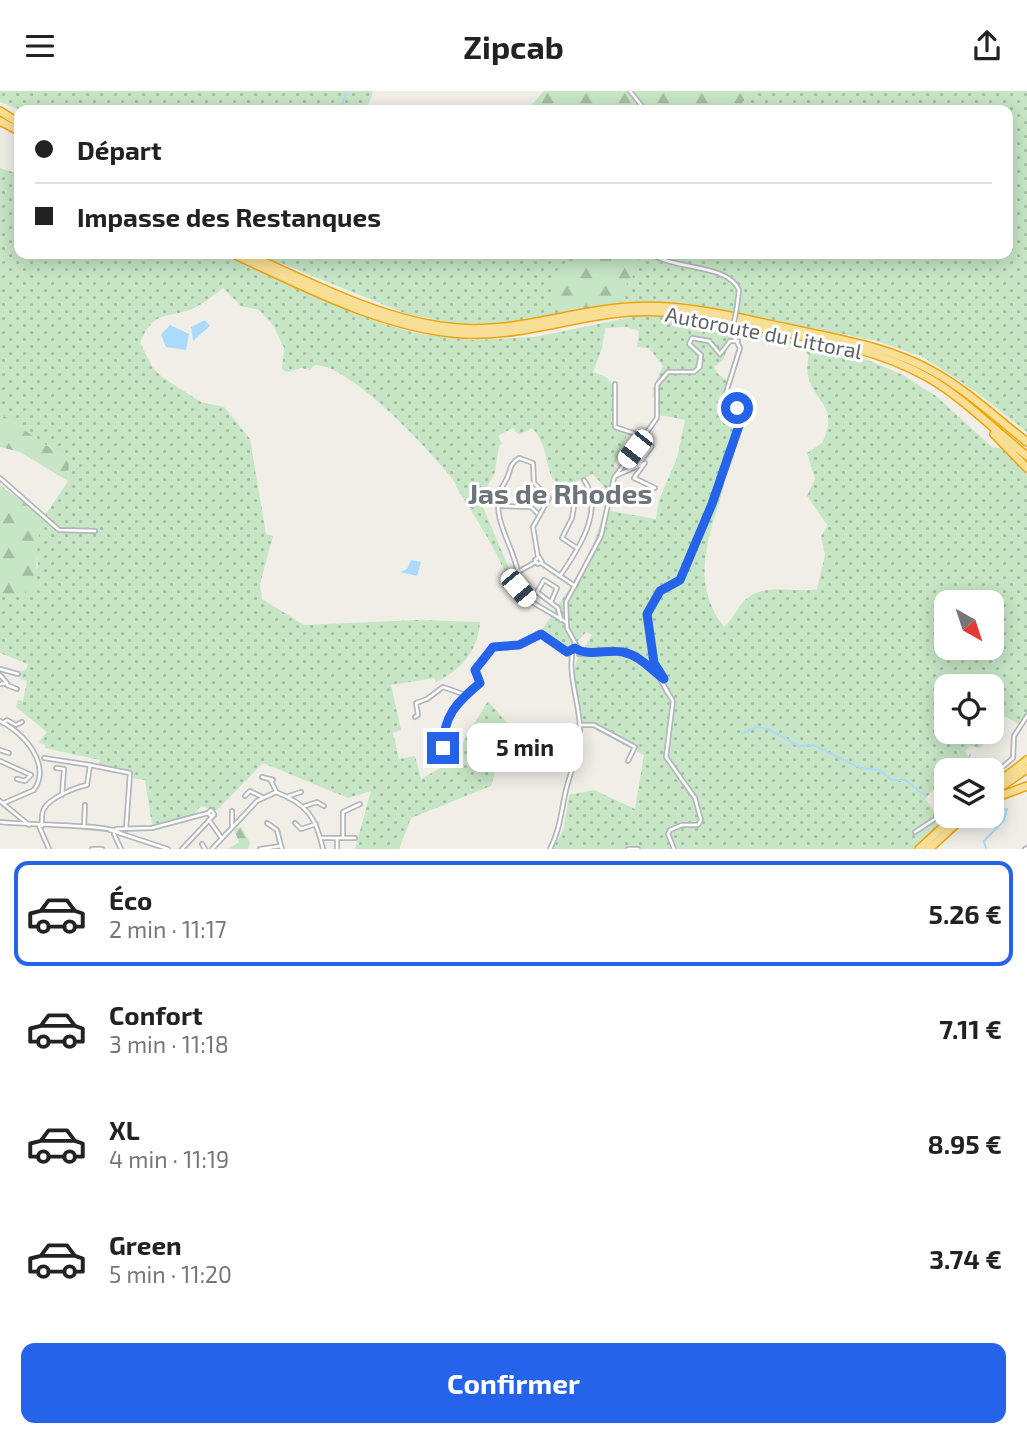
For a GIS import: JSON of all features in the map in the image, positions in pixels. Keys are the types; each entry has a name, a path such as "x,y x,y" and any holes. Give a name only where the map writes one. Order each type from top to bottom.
{"highway":[{"name":"Autoroute du Littoral","path":"245,259 353,305 427,330 494,335 629,312 684,313 862,350 909,368 959,399 1027,456"},
{"name":"Autoroute du Littoral","path":"259,259 391,314 426,324 502,329 629,307 694,309 883,350 914,361 953,384 1027,444"},
{"path":"959,399 1027,468"},
{"path":"1004,778 1027,762"},
{"path":"1004,785 1027,769"},
{"path":"1004,795 1027,786"},
{"path":"919,849 942,828"},
{"path":"927,849 950,828"}],"street":[{"path":"630,91 641,105"},
{"path":"662,259 675,265 710,270 727,276 739,290 732,332 740,348 725,395 727,401 742,412 741,425 728,451 712,504 680,580 660,591 647,616 654,663 673,702 666,757 695,798 701,820 698,825 672,828 668,834 674,849"},
{"path":"563,621 564,609 601,536 615,476 657,418 654,392 660,379 675,371 698,370 702,364 701,355 690,346 691,338 709,341 720,354 730,341 738,341"},
{"path":"615,384 615,427 645,437"},
{"path":"615,476 639,464 652,446"},
{"path":"518,572 498,514 501,506 500,493 511,465 523,458 533,463 534,484 549,498 547,506 538,513 532,533 541,563"},
{"path":"639,464 646,465 634,475 634,479 655,488"},
{"path":"0,478 60,530 95,531"},
{"path":"560,576 589,523 592,494 584,480"},
{"path":"577,548 562,538 572,518 576,495 592,494"},
{"path":"501,506 531,507 538,513"},
{"path":"538,557 536,562 518,572 512,580 527,599 563,621"},
{"path":"536,562 575,586"},
{"path":"550,849 559,830 580,725 572,687 575,652 558,608 537,592 544,580 557,588 551,602"},
{"path":"438,765 443,761 443,738 449,713 464,695 480,683 475,670 490,649 519,645 533,636 543,635 575,652 624,652 650,665 664,682"},
{"path":"0,669 18,674"},
{"path":"0,675 6,685"},
{"path":"1,684 17,689"},
{"path":"415,717 418,715 416,703 426,700 443,687 460,690 464,695"},
{"path":"3,721 9,714"},
{"path":"1004,766 1013,758 1014,736 1027,716"},
{"path":"3,721 16,725 22,722"},
{"path":"2,802 34,790 40,772 37,757 3,721"},
{"path":"580,725 594,725 635,747 628,761"},
{"path":"0,750 9,753"},
{"path":"44,758 130,773 126,829"},
{"path":"0,761 31,775 25,781 17,779"},
{"path":"49,849 41,826 43,809 74,786 87,785 90,765"},
{"path":"56,768 64,769 62,795"},
{"path":"262,777 271,779 276,792"},
{"path":"245,796 251,790 262,797"},
{"path":"288,796 299,791"},
{"path":"212,849 262,797 276,792 305,806 317,824 323,849"},
{"path":"2,802 27,825"},
{"path":"305,806 317,802 324,806"},
{"path":"343,838 343,812 360,804"},
{"path":"84,827 85,805"},
{"path":"116,833 126,829 152,828 208,813 214,815 182,849"},
{"path":"230,813 232,827"},
{"path":"209,820 221,837"},
{"path":"915,832 934,820"},
{"path":"0,822 84,827 116,833 168,849"},
{"path":"260,849 282,847 277,830 267,823"},
{"path":"295,823 301,830 317,824"},
{"path":"116,833 121,849"},
{"path":"321,838 355,838"},
{"path":"337,838 337,849"},
{"path":"202,844 205,849"},
{"path":"92,849 102,849"},
{"path":"628,849 638,849"}],"green space":[{"path":"0,91 373,91 369,105 14,105 14,107 0,102"},
{"path":"544,91 750,91 741,105 531,105"},
{"path":"750,91 1027,91 1027,432 975,391 923,357 877,341 687,303 627,302 499,324 453,323 407,314 270,259 1013,259 1013,105 741,105"},
{"path":"0,168 14,172 14,259 231,259 381,323 415,333 471,340 535,337 637,316 683,317 861,357 903,375 936,396 992,447 1004,449 1027,475 1027,714 1020,725 1004,716 1004,674 934,674 934,744 984,744 979,748 970,746 965,751 967,758 934,758 934,791 925,799 934,811 935,828 914,849 553,849 564,828 569,795 594,790 635,809 644,755 583,723 573,675 577,660 592,635 586,632 568,652 540,633 587,562 605,510 656,519 659,500 677,458 685,420 655,414 653,388 663,366 649,348 637,347 639,331 627,327 605,328 602,348 593,372 606,377 613,385 614,428 628,432 614,466 620,470 610,494 593,474 562,484 554,480 540,439 532,428 519,435 513,428 498,436 502,444 499,446 495,472 480,500 511,573 506,575 480,524 453,480 407,429 348,378 330,369 315,365 310,370 301,368 287,372 282,369 284,348 273,325 259,310 241,306 223,288 194,308 157,319 140,342 152,367 162,377 201,402 224,407 250,439 266,534 273,536 260,584 262,599 304,625 417,620 480,622 472,651 453,672 436,682 434,678 391,685 401,730 393,733 399,759 415,756 421,779 451,762 488,701 509,725 491,786 411,818 399,849 355,849 371,791 348,798 263,763 216,811 201,806 191,817 152,825 145,780 131,778 131,772 99,766 100,760 45,748 45,745 39,742 47,732 16,707 18,700 23,701 27,681 21,679 18,672 26,670 28,664 0,653 0,597 18,597 38,567 36,540 44,517 68,481 69,461 0,413","holes":["742,335 786,342 809,355 807,370 810,381 828,417 828,428 822,443 807,453 815,479 807,496 828,526 821,536 825,555 817,589 761,591 745,600 724,627 708,595 705,562 711,528 723,489 728,456 739,431 741,413 726,396 729,382 718,374 714,367 723,360 729,345"]},
{"path":"570,259 638,259 642,264 612,304 562,314 552,295 556,271"},
{"path":"0,413 69,461 68,481 20,452 0,447"},
{"path":"0,485 44,517 39,536 34,586 18,597 0,597"},
{"path":"241,827 250,842 248,849 228,849 239,842 234,829"}],"water":[{"path":"205,320 210,326 193,341 191,327"},
{"path":"170,325 189,334 186,350 166,347 161,335"},
{"path":"411,560 421,562 417,576 400,572 407,569"}],"waterway":[{"path":"342,105 347,91"},
{"path":"742,733 757,727 768,729 799,746 813,745 861,768 879,770 892,780 905,780 926,796"},
{"path":"1004,810 1007,809 1004,820"},
{"path":"986,849 984,841 996,828"}],"district":[{"name":"Jas de Rhodes","path":"560,493"}],"route":[{"path":"443,748 449,713 464,695 480,683 475,670 487,651 496,646 519,645 541,634 567,652 575,648 583,653 624,652 650,665 664,679 654,663 647,614 660,591 680,580 697,534 712,504 728,451 741,425 743,414 737,408"}]}
